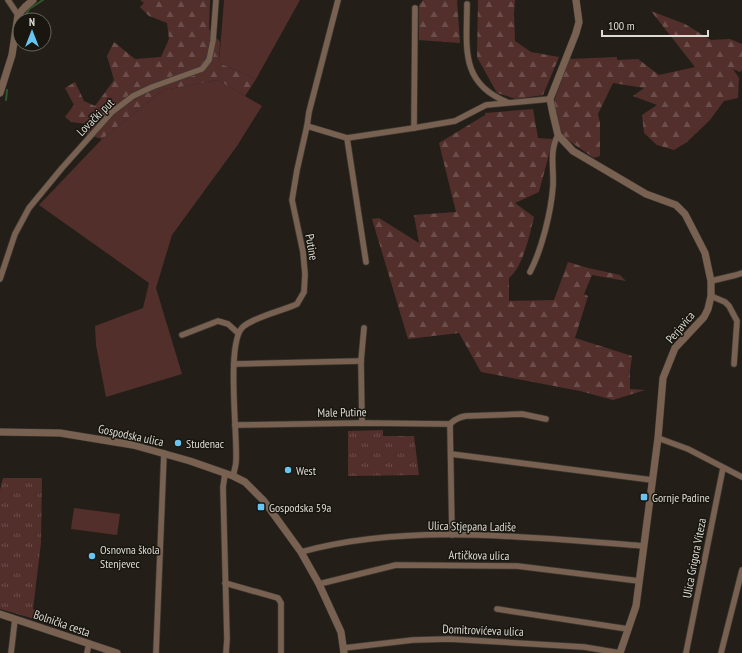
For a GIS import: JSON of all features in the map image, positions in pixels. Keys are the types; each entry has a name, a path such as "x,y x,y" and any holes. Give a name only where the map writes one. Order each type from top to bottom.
{"street":[{"path":"8,0 16,12"},
{"path":"21,12 33,0"},
{"name":"Lovački put","path":"0,279 15,234 29,208 112,112 133,96 152,86 202,69 209,60 213,41 216,0"},
{"name":"Putine","path":"238,333 242,326 254,320 297,304 304,292 305,274 303,252 292,200 307,126 308,112 338,0"},
{"path":"307,126 347,138 455,121 486,105 550,99 579,22 576,0"},
{"path":"467,4 466,55 470,67 478,84 494,97 509,103"},
{"path":"414,128 415,8"},
{"path":"0,93 12,52"},
{"name":"Perjavica","path":"550,99 558,135 573,151 646,194 676,205 685,214 705,253 712,281 710,303 704,317 676,348 665,372 662,384 658,438 636,606 620,653"},
{"path":"530,272 547,224 553,186 552,150 558,135"},
{"path":"347,138 366,262"},
{"path":"712,281 742,272"},
{"path":"711,296 725,302 729,306 737,321 734,364"},
{"path":"182,335 218,321 228,324 238,333 234,364 236,461 233,476"},
{"path":"362,423 361,361 364,328"},
{"path":"234,364 361,361"},
{"name":"Male Putine","path":"235,425 362,423 450,424 460,416 522,414 546,419"},
{"path":"450,424 452,535"},
{"name":"Gospodska ulica","path":"0,432 60,433 133,445 164,453 233,476 245,482 264,501 301,552 319,584 341,632 344,651"},
{"path":"658,438 688,449 742,477"},
{"path":"156,653 164,453"},
{"path":"451,454 652,480"},
{"name":"Ulica Grigora Viteza","path":"686,653 723,468"},
{"path":"225,474 223,487 226,653"},
{"name":"Ulica Stjepana Ladiše","path":"301,552 361,540 388,537 452,535 526,537 644,546"},
{"name":"Artičkova ulica","path":"319,584 396,565 517,566 640,580"},
{"path":"721,653 742,570"},
{"path":"225,583 278,598 281,604 281,653"},
{"path":"497,609 628,629"},
{"name":"Bolnička cesta","path":"0,614 117,653"},
{"path":"11,653 15,619"},
{"name":"Domitrovićeva ulica","path":"344,651 413,640 449,639 577,646 620,653"},
{"path":"87,653 88,643"}],"green space":[{"path":"140,0 210,0 209,29 220,42 219,63 256,79 245,96 218,80 163,90 102,139 85,134 87,124 71,122 65,117 74,105 65,88 75,82 84,101 95,106 114,80 107,56 114,42 135,59 161,57 169,39 167,23 149,16 140,7 144,3"},
{"path":"224,0 300,0 256,79 219,63"},
{"path":"423,0 457,0 460,43 419,40 419,5"},
{"path":"478,0 515,0 515,41 531,52 559,57 543,95 516,99 497,93 477,57"},
{"path":"651,11 685,24 711,40 730,39 742,44 742,70 740,72 733,69 739,78 738,98 724,101 710,120 687,142 674,150 657,145 644,133 642,115 657,105 633,96 644,88 613,83 598,114 600,123 600,156 594,158 560,134 554,101 569,59 617,57 617,60 638,59 659,75 695,67"},
{"path":"218,80 262,106 237,146 172,235 156,288 182,374 106,397 96,345 95,326 143,308 149,283 39,205 102,139 163,90"},
{"path":"533,109 538,138 553,139 539,192 515,203 534,217 528,241 519,266 509,278 509,301 554,300 568,262 620,275 626,281 592,275 584,294 588,296 575,338 632,356 630,389 645,390 613,400 580,391 481,372 459,333 408,339 372,219 379,218 419,243 414,215 456,212 439,143 485,115 485,113"},
{"path":"383,430 383,436 414,436 419,475 348,476 348,431"},
{"path":"3,478 42,478 41,543 33,609 40,611 36,619 0,609 0,490"},
{"path":"74,508 120,514 117,535 71,529"}],"waterway":[{"path":"27,12 29,9 43,0"},
{"path":"6,100 7,90"}],"place":[{"name":"Studenac","path":"178,443"},
{"name":"West","path":"288,470"},
{"name":"Gornje Padine","path":"644,497"},
{"name":"Gospodska 59a","path":"261,507"},
{"name":"Osnovna škola Stenjevec","path":"92,556"}]}
